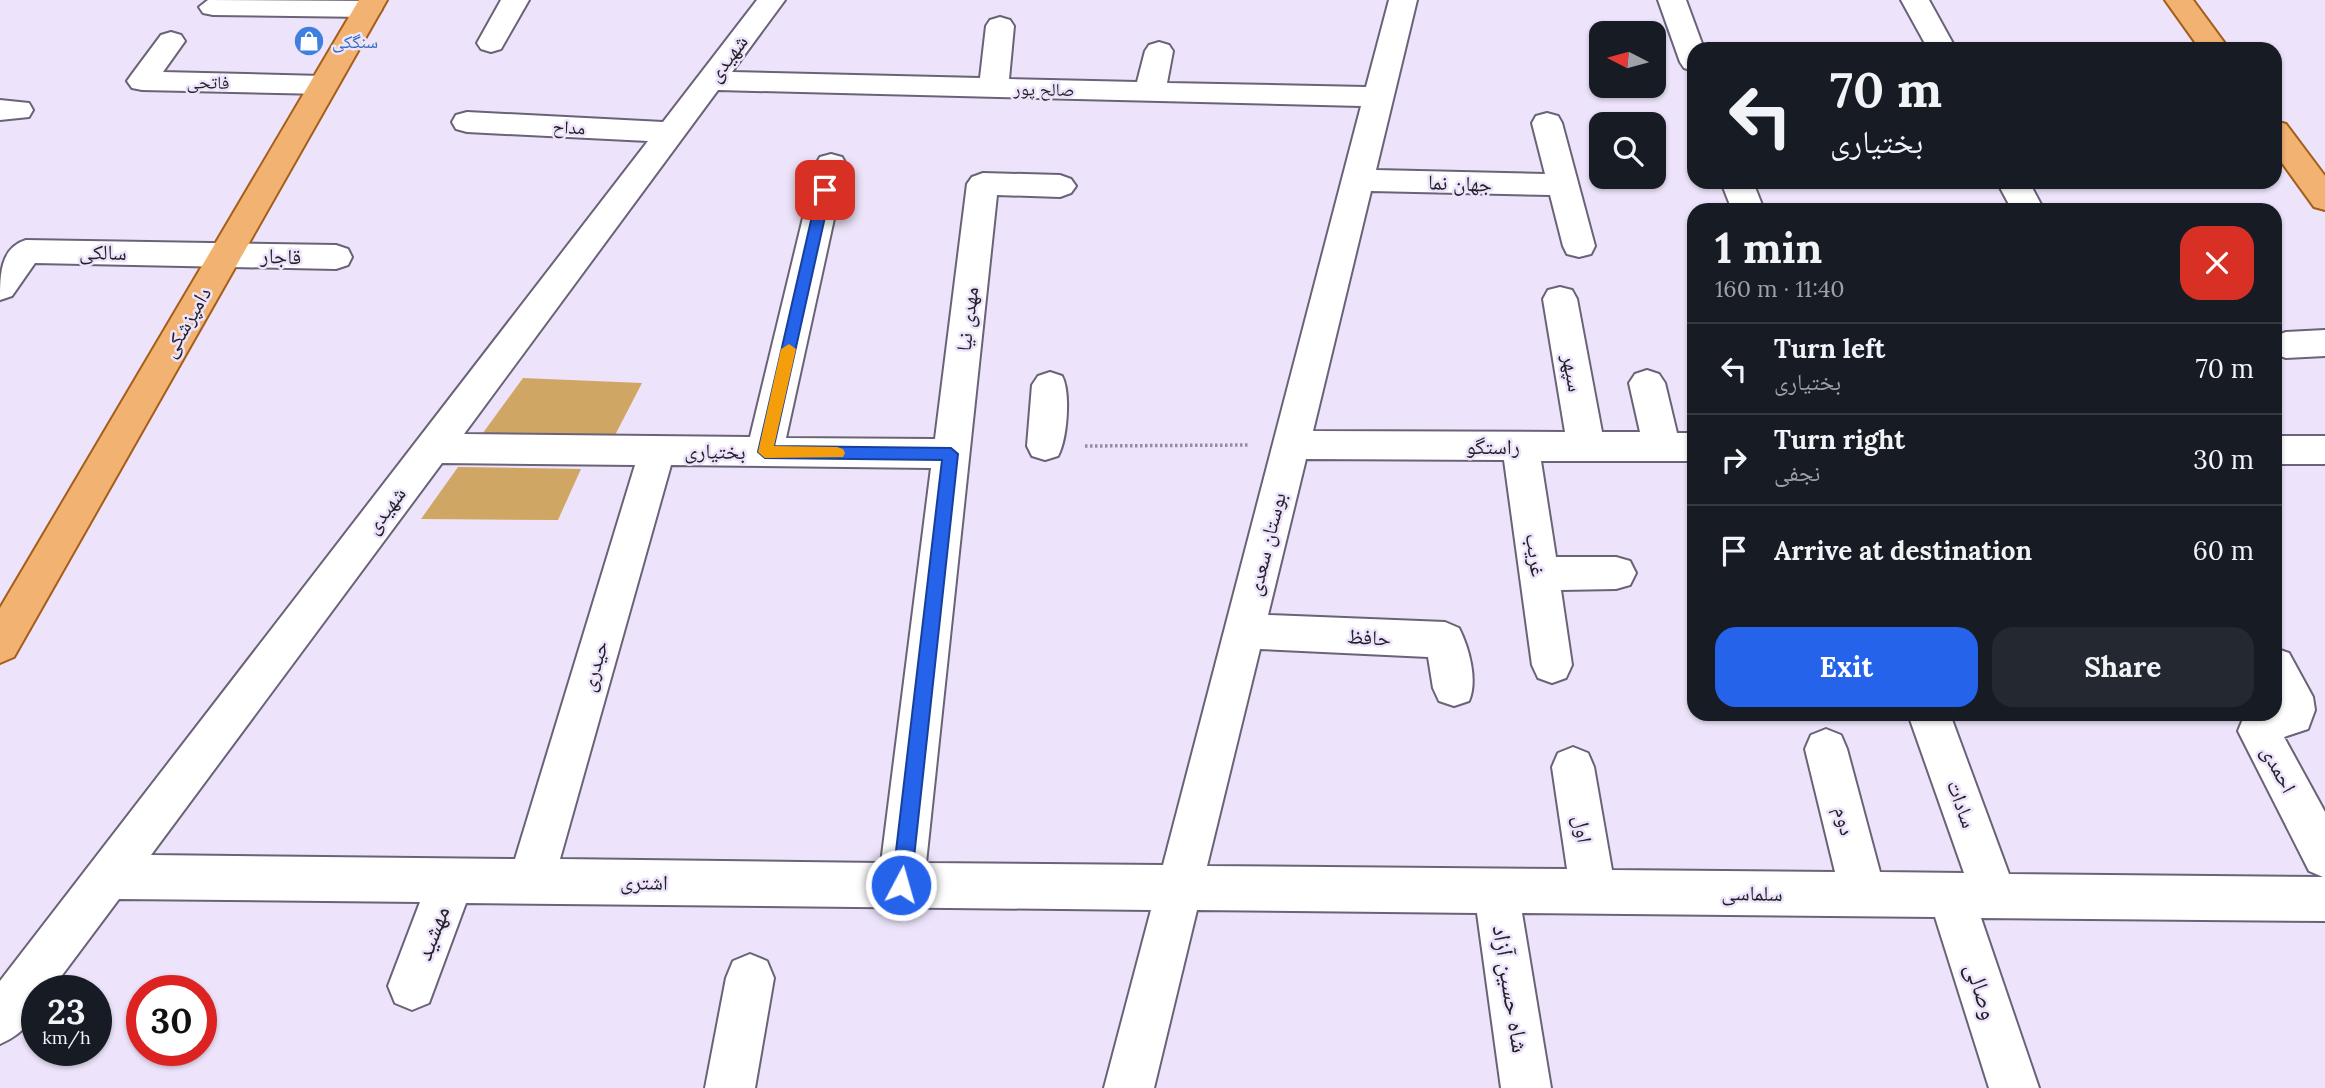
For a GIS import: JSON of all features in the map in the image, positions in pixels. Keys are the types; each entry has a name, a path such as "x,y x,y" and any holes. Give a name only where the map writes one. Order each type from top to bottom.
{"main road":[{"path":"2179,0 2210,42"},
{"name":"دامپزشکی","path":"0,645 370,4"},
{"path":"2282,141 2325,199"}],"street":[{"path":"491,43 515,0"},
{"name":"شهیدی","path":"0,1020 771,0"},
{"name":"بوستان سعدی","path":"1129,1088 1403,0"},
{"path":"1672,0 1687,42"},
{"path":"1915,0 1937,42"},
{"path":"213,7 370,4"},
{"path":"993,88 1000,26"},
{"name":"فاتحی","path":"171,41 142,81 323,85"},
{"path":"1150,91 1159,51"},
{"name":"صالح پور","path":"710,80 1379,97"},
{"name":"مداح","path":"467,122 671,132"},
{"path":"1547,123 1579,246"},
{"path":"765,452 831,164"},
{"name":"جهان نما","path":"1358,180 1563,185"},
{"name":"مهدی نیا","path":"901,885 983,184 1060,186"},
{"name":"سالکی","path":"0,288 26,251 226,254"},
{"name":"قاجار","path":"226,254 335,257"},
{"name":"سپهر","path":"1560,299 1586,446"},
{"path":"2286,345 2325,343"},
{"path":"1647,383 1678,447"},
{"path":"1045,446 1050,385"},
{"name":"راستگو","path":"1291,445 1678,447"},
{"name":"غریب","path":"1520,446 1552,665"},
{"name":"بختیاری","path":"432,448 951,454"},
{"name":"حیدری","path":"531,881 657,451"},
{"path":"1539,574 1616,573"},
{"name":"حافظ","path":"1244,631 1445,640 1454,688"},
{"name":"احمدی","path":"2282,679 2295,702 2296,710 2293,716 2282,718"},
{"name":"سادات","path":"1931,721 1973,895"},
{"name":"احمدی","path":"2267,721 2262,722 2259,731 2325,856"},
{"name":"دوم","path":"1826,749 1863,894"},
{"name":"اول","path":"1573,767 1593,891"},
{"name":"اشتری","path":"108,877 1180,888"},
{"name":"مهشید","path":"412,986 452,881"},
{"name":"سلماسی","path":"1180,888 2325,898"},
{"name":"شاه حسین آزاد","path":"1496,890 1526,1088"},
{"name":"وصالی","path":"1973,895 2014,1088"},
{"path":"730,1088 750,978"}],"path":[{"path":"1045,446 1291,445"}],"building":[{"path":"523,378 642,383 613,439 480,437"},
{"path":"458,467 581,469 558,520 421,519"}],"slow traffic":[{"path":"789,349 765,452 837,453"}],"place":[{"name":"سنگکی","path":"309,41"}],"route":[{"path":"825,190 765,452 951,454 901,885"}]}
